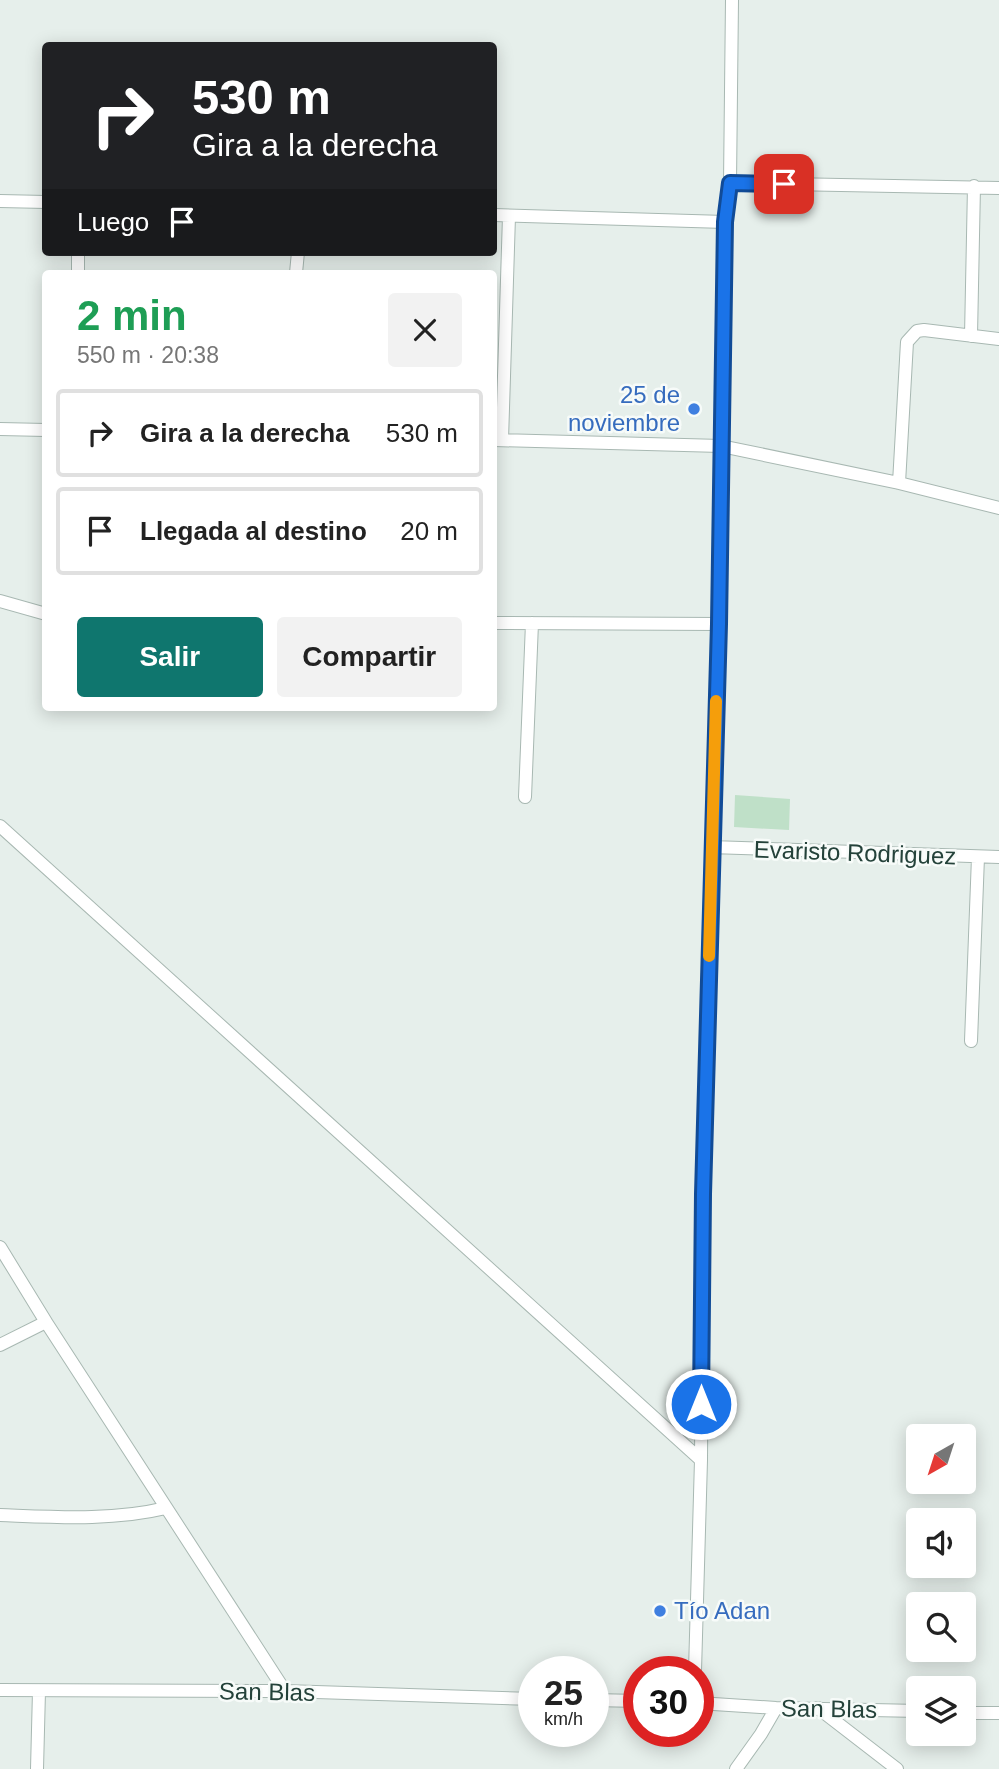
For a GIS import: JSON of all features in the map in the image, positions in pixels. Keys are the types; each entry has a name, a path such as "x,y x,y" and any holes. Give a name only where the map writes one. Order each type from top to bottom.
{"street":[{"path":"695,1656 701,1460 703,1194 719,624 725,222 730,183 732,0"},
{"path":"730,183 999,188"},
{"path":"971,337 974,186"},
{"path":"0,201 42,202"},
{"path":"497,215 725,222"},
{"path":"509,216 498,440 721,446 899,483 999,508"},
{"path":"899,483 907,342 917,331 924,330 999,339"},
{"path":"0,429 42,430"},
{"path":"0,601 42,613"},
{"path":"525,797 532,622"},
{"path":"497,623 719,624"},
{"path":"0,826 701,1460"},
{"name":"Evaristo Rodriguez","path":"711,847 999,857"},
{"path":"971,1041 978,858"},
{"path":"0,1247 285,1691"},
{"path":"0,1345 46,1322"},
{"path":"0,1515 94,1517 138,1515 166,1508"},
{"name":"San Blas","path":"0,1690 285,1691 518,1698"},
{"path":"37,1769 39,1691"},
{"name":"San Blas","path":"714,1704 906,1711"},
{"path":"736,1769 776,1708"},
{"path":"817,1708 897,1769"},
{"path":"976,1713 999,1713"}],"green space":[{"path":"735,795 790,799 789,830 734,827"}],"slow traffic":[{"path":"709,956 716,701"}],"place":[{"name":"25 de noviembre","path":"694,409"},
{"name":"Tío Adan","path":"660,1611"}],"route":[{"path":"701,1404 703,1194 719,624 725,222 730,183 784,184"}]}
